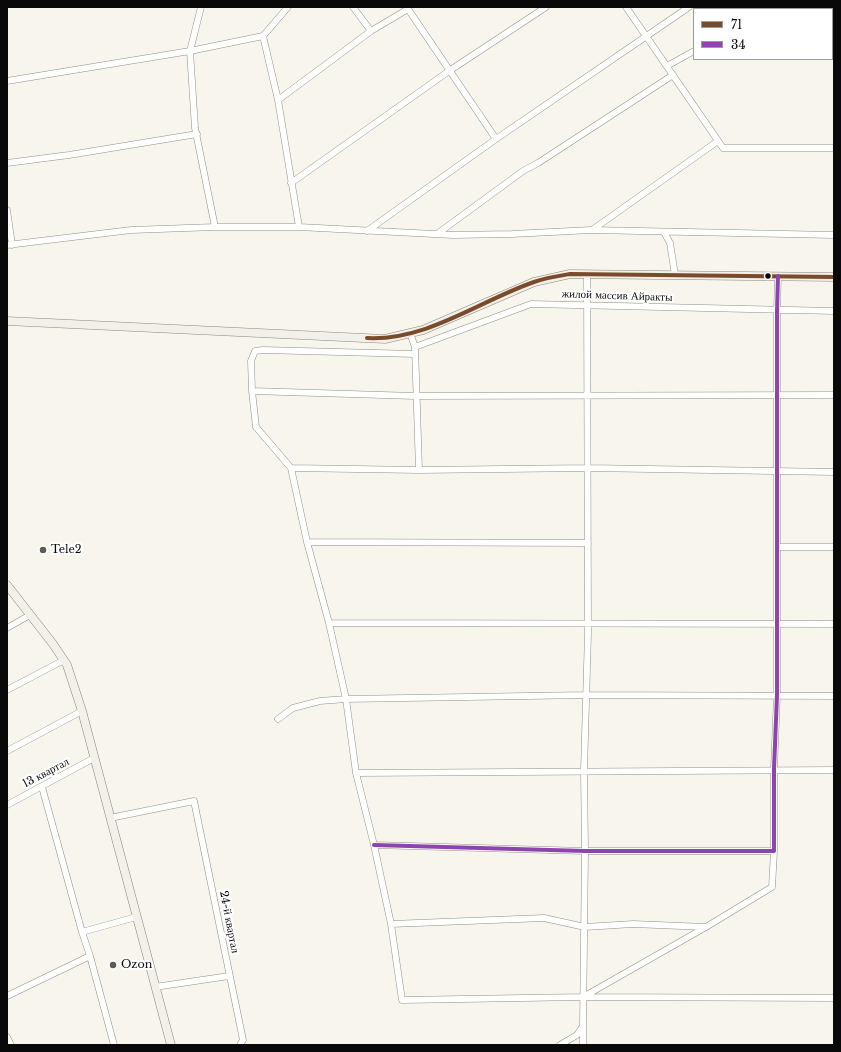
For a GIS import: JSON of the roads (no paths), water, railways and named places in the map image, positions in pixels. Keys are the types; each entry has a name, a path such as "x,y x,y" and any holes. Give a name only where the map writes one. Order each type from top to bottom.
{"main road":[{"path":"7,321 385,339 423,330 534,282 570,274 834,277"},
{"path":"7,585 67,665 82,711 171,1045"}],"street":[{"path":"201,7 190,51 196,134 215,227"},
{"path":"7,81 190,51 263,36 288,7"},
{"path":"353,7 371,32"},
{"path":"291,183 449,71 546,7"},
{"path":"626,7 723,148 834,148"},
{"path":"366,231 496,139 689,7"},
{"path":"278,100 371,32 410,8 449,71 496,139"},
{"path":"263,36 278,100 299,227"},
{"path":"667,66 693,52"},
{"path":"437,234 523,171 538,163 673,75"},
{"path":"7,163 69,155 196,134"},
{"path":"591,230 718,141"},
{"path":"7,210 9,245 131,230 215,227 299,227 437,234 512,234 591,230 834,235"},
{"path":"664,232 670,243 675,275"},
{"path":"583,1045 585,927 584,771 588,623 587,274"},
{"path":"583,997 706,927 772,887 777,695 778,276"},
{"name":"жилой массив Айракты","path":"415,347 531,304 777,311 834,311"},
{"path":"410,333 415,347 415,396 419,470"},
{"path":"415,354 255,351 251,361 252,391 256,427 291,468 307,542 329,623 346,699 356,773 374,845 390,924 402,1000 583,997 834,998"},
{"path":"252,391 415,396 834,395"},
{"path":"291,468 419,470 588,468 834,472"},
{"path":"307,542 588,543"},
{"path":"777,547 834,547"},
{"path":"7,628 30,614"},
{"path":"329,623 834,624"},
{"path":"7,690 64,660"},
{"path":"278,719 293,708 320,701 346,699 587,695 834,696"},
{"path":"7,751 82,711"},
{"name":"13 квартал","path":"7,804 42,787 94,758"},
{"path":"356,773 774,769 834,770"},
{"path":"42,787 114,1045"},
{"name":"24-й квартал","path":"110,818 194,801 204,844 228,976 243,1040 240,1045"},
{"path":"374,845 585,851 774,851"},
{"path":"82,932 136,917"},
{"path":"390,924 544,918 585,927 633,924 706,927"},
{"path":"7,996 90,956"},
{"path":"155,987 228,976"},
{"path":"560,1045 577,1035 583,1026"},
{"path":"7,1037 11,1045"}],"place":[{"name":"Tele2","path":"43,550"},
{"name":"Ozon","path":"113,965"}]}
